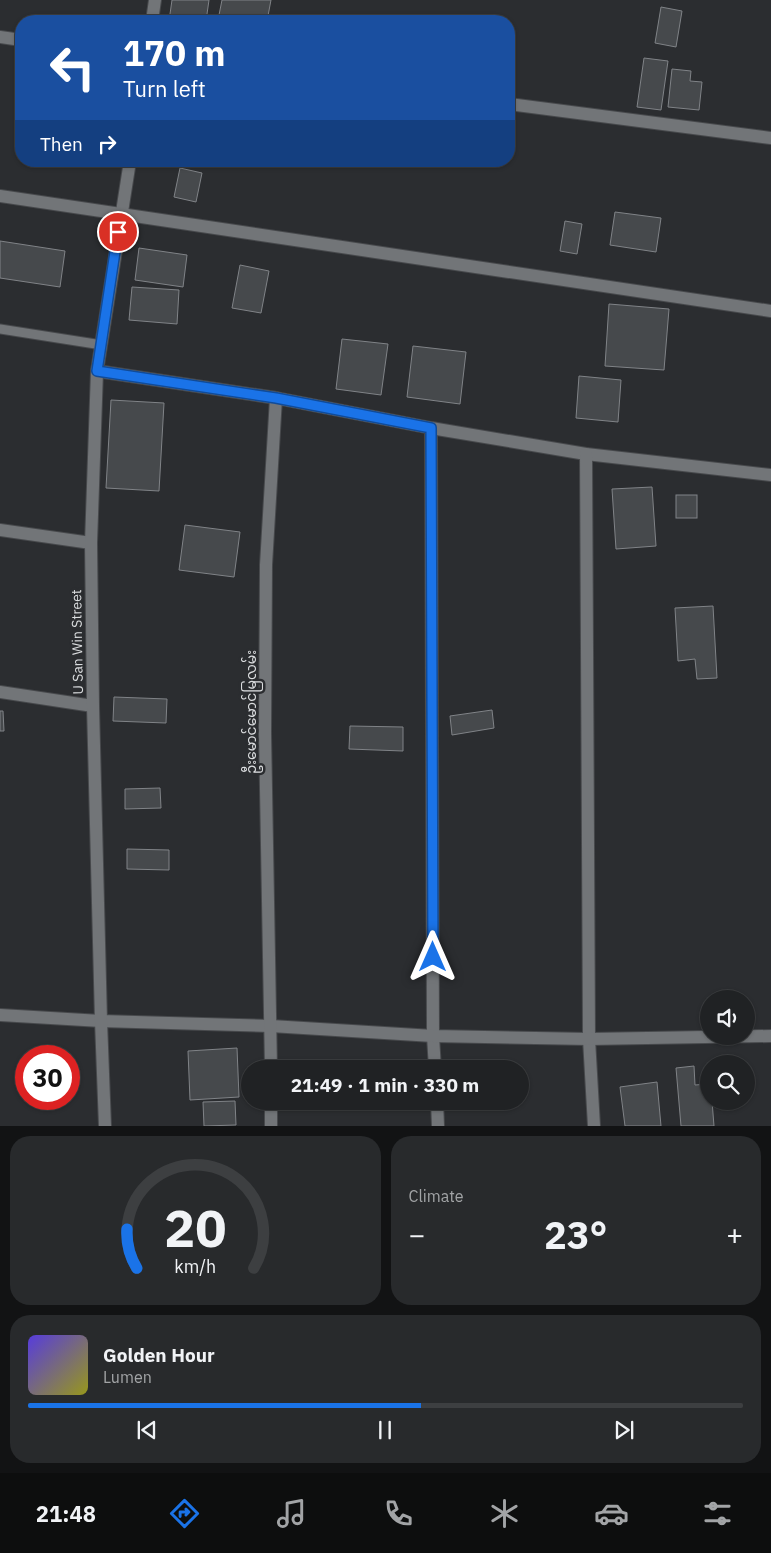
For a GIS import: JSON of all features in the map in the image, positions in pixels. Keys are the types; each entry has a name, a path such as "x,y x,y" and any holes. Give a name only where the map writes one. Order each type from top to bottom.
{"street":[{"path":"153,15 155,0"},
{"path":"0,36 15,39"},
{"path":"515,105 771,138"},
{"name":"U San Win Street","path":"106,1126 101,1021 91,543 97,371 129,167"},
{"path":"0,196 771,310"},
{"path":"97,371 276,398 431,428 586,454 771,475"},
{"name":"ဦးမောင်မောင်မြလမ်း","path":"271,1060 266,733 266,565 276,398"},
{"path":"431,428 434,1060"},
{"path":"586,454 589,1039 594,1126"},
{"path":"0,530 91,543"},
{"path":"0,692 93,706"},
{"path":"0,1015 101,1021 271,1026 433,1036 589,1039 771,1036"},
{"path":"271,1110 271,1126"},
{"path":"437,1110 438,1126"}],"lane":[{"path":"0,329 102,344"}],"building":[{"path":"172,0 209,0 207,15 170,15"},
{"path":"222,0 271,0 268,15 219,15"},
{"path":"661,7 682,11 676,47 655,43"},
{"path":"644,58 668,61 661,110 637,107"},
{"path":"672,69 691,71 690,81 702,82 699,110 668,107"},
{"path":"180,168 202,173 196,202 174,197"},
{"path":"615,212 661,218 656,252 610,245"},
{"path":"565,221 582,224 577,254 560,251"},
{"path":"0,241 65,251 60,287 0,278"},
{"path":"139,248 187,255 183,287 135,280"},
{"path":"240,265 269,271 261,313 232,308"},
{"path":"132,287 179,290 177,324 129,320"},
{"path":"609,304 669,309 664,370 605,366"},
{"path":"342,339 388,344 381,395 336,389"},
{"path":"413,346 466,352 460,404 407,397"},
{"path":"579,376 621,380 618,422 576,418"},
{"path":"111,400 164,403 159,491 106,488"},
{"path":"652,487 656,546 616,549 612,489"},
{"path":"676,495 697,495 697,518 676,518"},
{"path":"185,525 240,532 234,577 179,570"},
{"path":"713,606 717,678 697,679 695,659 678,661 675,608"},
{"path":"114,697 167,699 166,723 113,721"},
{"path":"492,710 494,728 452,735 450,716"},
{"path":"0,711 3,711 4,731 0,731"},
{"path":"350,726 403,727 403,751 349,749"},
{"path":"160,788 161,808 125,809 125,789"},
{"path":"127,849 169,850 169,870 127,869"},
{"path":"237,1048 239,1097 190,1100 188,1051"},
{"path":"694,1066 695,1085 700,1085 700,1110 713,1110 714,1126 681,1126 676,1068"},
{"path":"657,1082 661,1126 625,1126 620,1087"},
{"path":"235,1101 236,1125 204,1126 203,1102"}],"route":[{"path":"118,232 97,371 276,398 431,428 433,957"}]}
